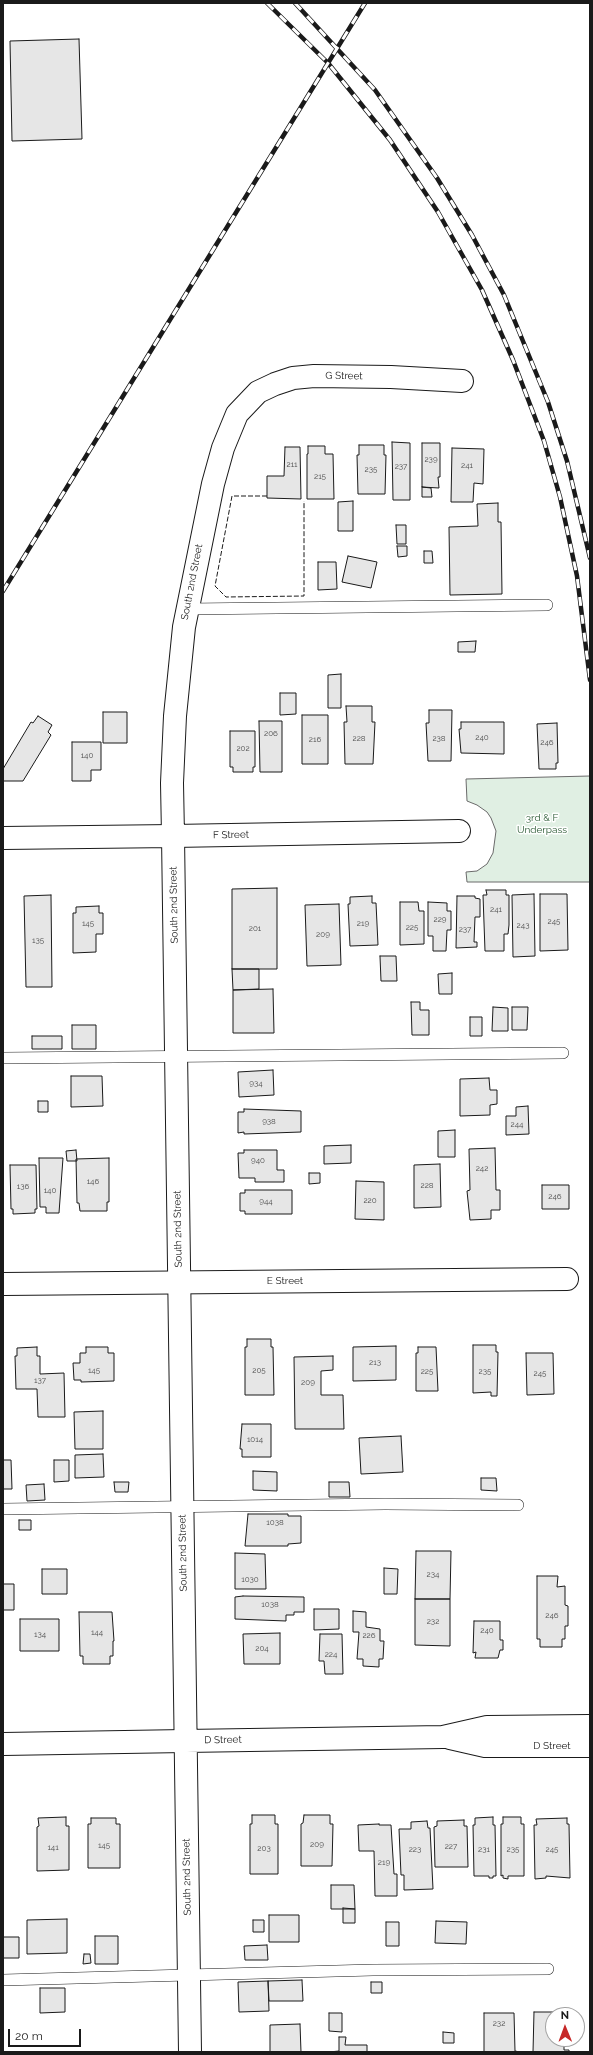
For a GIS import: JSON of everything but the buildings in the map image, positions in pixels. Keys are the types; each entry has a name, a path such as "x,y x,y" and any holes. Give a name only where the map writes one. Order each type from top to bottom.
{"street":[{"name":"G Street","path":"237,414 258,392 293,378 314,376 383,377 462,381"},
{"name":"South 2nd Street","path":"190,2052 172,783 175,716 187,609 213,484 225,442 237,414"},
{"name":"F Street","path":"3,838 459,831"},
{"name":"E Street","path":"3,1284 567,1279"},
{"name":"D Street","path":"3,1744 443,1737 487,1727 590,1726"},
{"name":"D Street","path":"443,1737 485,1746 590,1746"}],"lane":[{"path":"187,609 547,605"},
{"path":"3,1058 563,1053"},
{"path":"3,1509 183,1506 518,1504"},
{"path":"3,1980 373,1970 548,1969"}],"green space":[{"name":"3rd & F Underpass","path":"590,776 590,882 467,882 466,872 477,871 487,864 493,853 496,831 487,812 477,805 467,801 466,779"}],"railway":[{"path":"267,3 328,63 390,140 438,212 482,290 513,360 544,441 560,497 577,576 590,680"},
{"path":"295,3 375,90 437,178 472,235 504,295 548,402 567,461 590,558"},
{"path":"3,591 365,3"}],"fence":[{"path":"267,496 232,496 215,586 226,597 304,596 304,501"}]}
